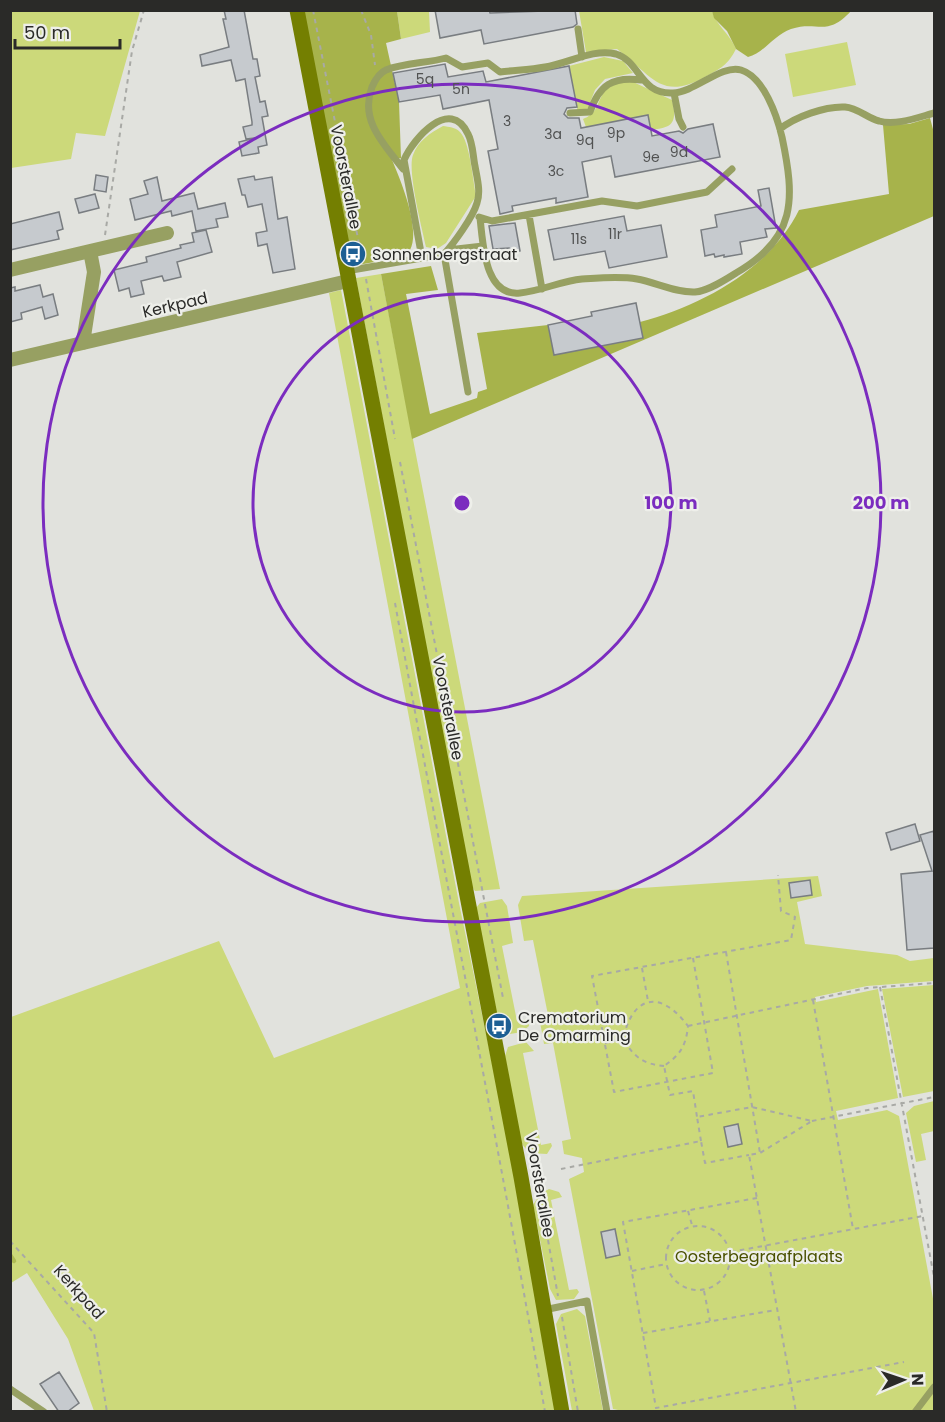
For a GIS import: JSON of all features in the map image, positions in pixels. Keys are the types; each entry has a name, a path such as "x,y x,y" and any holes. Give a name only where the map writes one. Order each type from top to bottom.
{"main road":[{"name":"Voorsterallee","path":"297,10 519,1165 562,1412"}],"street":[{"path":"10,270 167,233"},
{"path":"83,343 96,250"},
{"name":"Kerkpad","path":"10,360 347,276"}],"lane":[{"path":"578,29 582,57"},
{"path":"404,169 373,129 370,120 371,91 377,77 386,70 446,58 462,68 488,63 500,72 546,67 582,57 616,54 633,66 641,80 653,89 674,93 702,84 725,70 741,70 758,83 772,104 791,180 789,211 777,239 752,264 695,292 637,279 614,277 575,280 518,294 501,288 493,280 483,246 480,218"},
{"path":"570,113 590,112 601,89 614,80 641,80"},
{"path":"674,93 679,119 684,127"},
{"path":"780,129 791,120 803,115 845,107 861,111 880,122 911,120 934,113"},
{"path":"422,258 404,169 408,152 428,126 441,120 453,121 462,126 469,135 480,192 477,205 446,252 468,392"},
{"path":"470,215 492,222 602,201 637,206 707,192 732,169"},
{"path":"529,215 542,289"},
{"path":"347,276 364,268 483,246"},
{"path":"543,1310 587,1301 608,1412"},
{"path":"915,1412 934,1387"},
{"path":"10,1389 44,1412"}],"path":[{"path":"96,250 132,51 144,10"},
{"path":"313,10 397,446"},
{"path":"361,10 370,35 377,77"},
{"path":"399,457 504,1006"},
{"path":"393,594 483,1080 504,1176 545,1412"},
{"path":"693,958 713,1073 614,1092 592,976 791,940 795,917 781,910 778,874"},
{"path":"726,952 739,1016 760,1153"},
{"path":"642,967 648,1001"},
{"path":"688,1026 880,987 934,983"},
{"path":"880,987 934,1277"},
{"path":"813,1000 853,1229"},
{"path":"648,1001 665,1003 678,1012 688,1026 686,1042 677,1057 664,1066 647,1065 633,1055 622,1039 626,1024 634,1009 648,1001"},
{"path":"605,1043 622,1039"},
{"path":"664,1066 670,1095 693,1091 705,1163 760,1153 812,1121 934,1097"},
{"path":"697,1117 752,1107 812,1121"},
{"path":"561,1169 701,1141"},
{"path":"748,1155 796,1412"},
{"path":"757,1198 623,1222 656,1408 904,1362"},
{"path":"688,1210 692,1226"},
{"path":"731,1252 923,1216"},
{"path":"692,1226 708,1227 721,1235 731,1252 729,1270 718,1284 704,1291 682,1288 667,1272 665,1250 676,1235 692,1226"},
{"path":"548,1240 578,1412"},
{"name":"Kerkpad","path":"10,1241 94,1333 107,1412"},
{"path":"632,1271 666,1264"},
{"path":"704,1291 710,1321"},
{"path":"643,1334 777,1309"}],"green space":[{"path":"11,10 140,11 105,136 76,133 71,159 11,168"},
{"path":"304,11 397,11 401,39 386,43 399,102 401,158 392,160 405,192 412,218 413,241 410,250 384,254 380,261 352,266"},
{"path":"397,11 429,11 430,32 401,39"},
{"path":"579,11 712,11 736,49 730,59 715,72 690,84 677,87 666,86 657,82 617,49 586,52"},
{"path":"712,11 851,11 835,24 791,29 779,35 759,52 748,57 736,49 727,31 714,18"},
{"path":"847,42 856,85 793,97 785,54"},
{"path":"604,57 623,61 633,73 605,79 595,90 587,110 578,113 569,66"},
{"path":"631,81 672,100 674,114 671,124 651,130 586,127 583,119 595,110 604,92 618,83"},
{"path":"930,118 934,133 934,216 412,439 381,274 431,266 438,290 406,294 430,414 477,398 478,392 487,389 477,333 548,325 554,355 642,338 640,322 687,306 710,295 752,267 786,231 799,210 889,194 883,125 909,124"},
{"path":"443,126 456,129 463,137 469,153 476,196 446,243 437,249 426,247 416,200 412,162 415,150 421,142"},
{"path":"381,274 500,889 475,891 471,885 356,278"},
{"path":"341,290 459,903 543,1310 561,1411 94,1411 68,1339 27,1273 11,1283 11,1017 219,941 274,1058 460,988 329,293"},
{"name":"Oosterbegraafplaats","path":"818,876 822,896 797,902 805,944 897,955 910,961 934,958 934,981 867,986 815,997 816,1002 878,989 898,1098 836,1111 838,1120 887,1110 899,1116 934,1304 934,1411 628,1412 613,1409 569,1179 584,1172 582,1158 564,1154 562,1141 571,1139 553,1043 544,1044 540,1022 549,1020 533,940 524,941 518,905 522,896"},
{"path":"502,899 507,906 513,943 502,946 517,1021 528,1019 529,1026 522,1032 510,1034 499,1025 476,908 480,903"},
{"path":"934,985 934,1091 903,1097 882,989"},
{"path":"526,1042 534,1051 523,1053 541,1145 551,1143 552,1146 547,1154 529,1153 519,1140 505,1056 508,1047"},
{"path":"934,1101 934,1131 921,1134 926,1160 916,1162 906,1113 914,1106"},
{"path":"549,1189 559,1192 562,1197 551,1200 569,1290 577,1289 579,1292 574,1299 556,1300 550,1289 533,1205 540,1194"},
{"path":"577,1309 585,1316 603,1411 572,1411 556,1324 561,1314"}],"building":[{"path":"224,10 244,10 253,59 257,59 260,76 255,77 260,102 265,101 268,116 262,117 267,145 258,147 259,153 242,156 239,142 255,138 246,139 243,127 252,125 245,79 236,81 231,60 202,66 200,55 229,47 223,19 226,19"},
{"path":"435,10 489,10 490,13 575,10 577,24 573,27 484,44 481,30 440,38"},
{"path":"445,64 448,77 483,71 486,82 569,66 577,107 567,108 564,114 568,118 579,118 581,128 648,115 652,136 679,131 683,133 688,129 713,124 720,157 615,177 611,156 582,162 588,197 556,203 556,198 512,206 513,211 500,214 488,151 498,149 489,100 443,109 440,95 399,102 393,73"},
{"path":"96,175 108,177 106,192 94,190"},
{"path":"254,176 255,180 272,177 278,219 287,217 295,269 273,273 267,244 258,246 256,233 267,231 262,204 248,207 238,179"},
{"path":"157,177 162,201 194,193 198,209 225,203 228,217 216,219 218,227 196,231 192,211 172,216 171,211 135,220 130,199 148,194 144,181"},
{"path":"769,188 776,228 765,229 767,237 740,242 742,254 724,257 724,255 715,257 714,254 705,256 701,230 717,227 715,215 761,206 758,190"},
{"path":"95,194 99,208 79,213 75,199"},
{"path":"59,212 63,229 57,231 59,239 10,250 10,224"},
{"path":"624,216 627,231 661,225 667,257 609,268 605,251 554,260 548,230"},
{"path":"515,223 520,251 509,253 509,248 493,249 489,226"},
{"path":"206,230 212,252 177,262 181,277 164,281 162,276 141,281 144,294 131,297 129,288 119,291 114,270 147,262 146,257 181,248 180,245 194,242 192,233"},
{"path":"40,285 43,297 53,294 58,315 45,319 42,307 21,313 22,319 10,322 10,288 15,287 15,291"},
{"path":"636,303 643,338 554,355 548,325 592,316 591,312"},
{"path":"915,824 920,841 891,850 886,833"},
{"path":"934,831 934,948 907,950 901,874 932,871 920,835"},
{"path":"810,880 812,895 791,898 789,883"},
{"path":"738,1124 742,1144 728,1147 724,1127"},
{"path":"615,1229 620,1255 606,1258 601,1232"},
{"path":"59,1372 79,1403 67,1412 59,1412 40,1384"}],"waterway":[{"path":"10,1255 14,1261"}],"place":[{"name":"Sonnenbergstraat","path":"353,254"},
{"name":"Crematorium De Omarming","path":"499,1026"}]}
